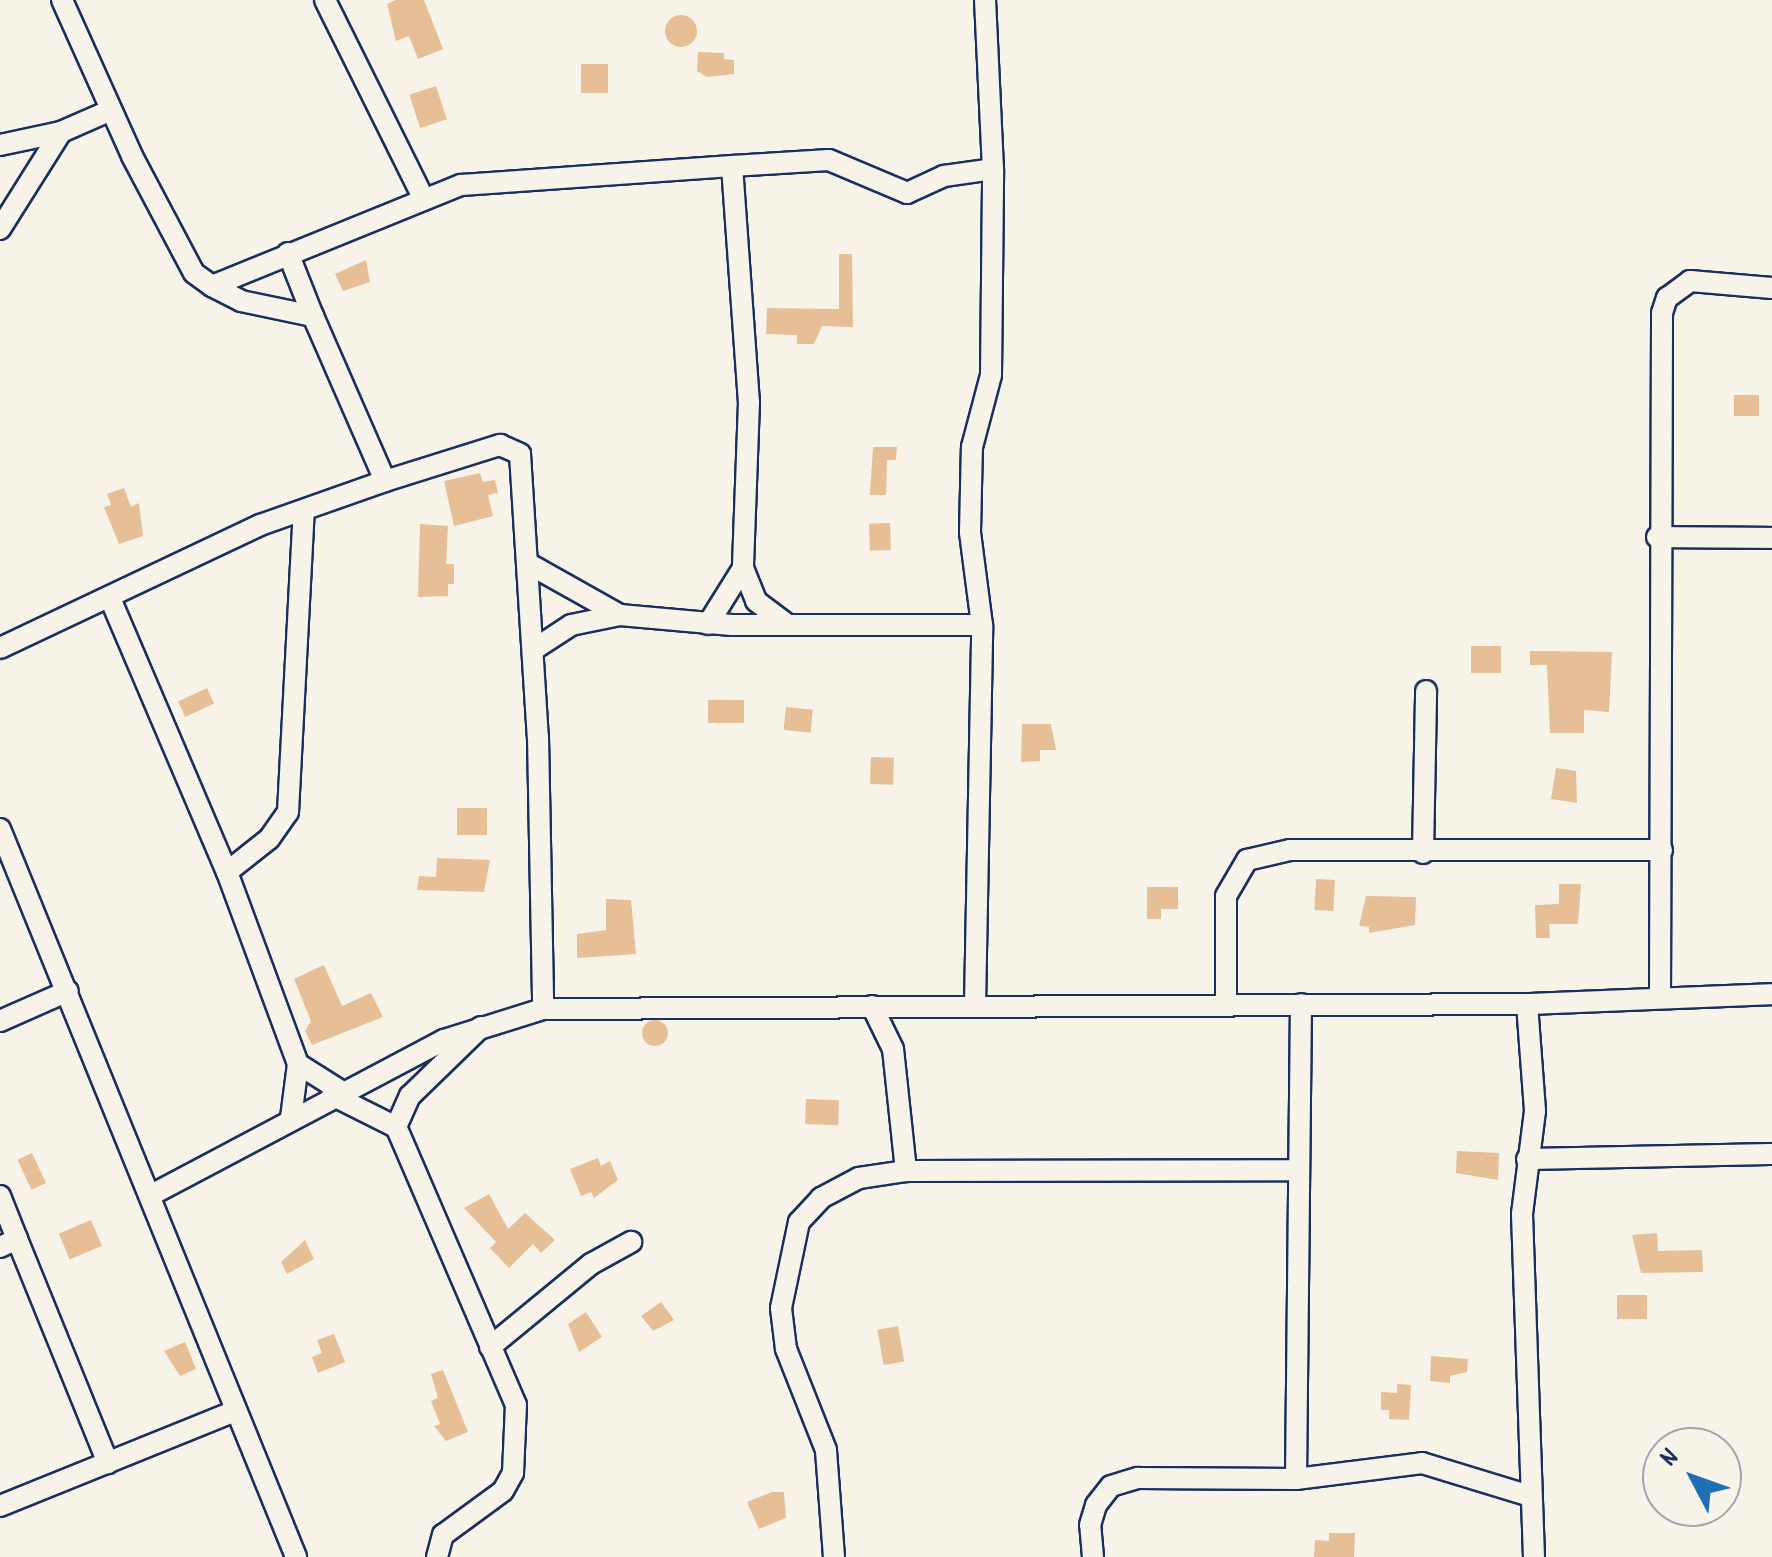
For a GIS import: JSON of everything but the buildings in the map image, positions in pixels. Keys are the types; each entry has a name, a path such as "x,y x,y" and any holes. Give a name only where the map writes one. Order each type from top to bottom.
{"street":[{"path":"62,0 109,111 194,273 241,301 313,316"},
{"path":"325,0 423,197"},
{"path":"974,1005 982,626 970,532 972,447 991,375 993,169 985,0"},
{"path":"0,145 61,132 109,111"},
{"path":"0,229 61,132"},
{"path":"212,286 423,197 506,178 830,160 908,193 944,176 993,169"},
{"path":"732,166 749,402 743,568 756,601 788,625"},
{"path":"288,253 385,481"},
{"path":"1660,997 1657,537 1667,298 1690,282 1772,288"},
{"path":"0,648 260,524 385,481 511,446 524,472 543,1009"},
{"path":"226,872 269,839 288,812 304,511"},
{"path":"1657,537 1772,538"},
{"path":"529,564 620,615"},
{"path":"708,624 743,568"},
{"path":"110,598 226,872 298,1064 291,1118"},
{"path":"533,650 570,625 620,615 708,624 982,626"},
{"path":"1423,854 1426,691"},
{"path":"0,829 152,1194 296,1557"},
{"path":"1226,1001 1226,896 1247,860 1290,850 1423,854 1662,850"},
{"path":"0,1021 68,991"},
{"path":"152,1194 336,1093 485,1022 543,1009 1226,1001 1528,1004 1772,994"},
{"path":"1296,1479 1296,1170 1301,1004"},
{"path":"1528,1004 1535,1111 1522,1214 1534,1557"},
{"path":"872,1006 893,1049 906,1171"},
{"path":"396,1127 410,1096 485,1022"},
{"path":"298,1064 336,1093 396,1127 516,1405 513,1473 496,1498 443,1535 437,1557"},
{"path":"1527,1159 1772,1154"},
{"path":"834,1557 835,1504 826,1450 782,1332 790,1252 799,1222 821,1198 859,1178 906,1171 1296,1170"},
{"path":"0,1196 9,1243 108,1463"},
{"path":"490,1346 591,1264 631,1242"},
{"path":"0,1506 236,1411"},
{"path":"1094,1557 1090,1525 1111,1486 1188,1475 1296,1479 1422,1462 1530,1496"}]}
